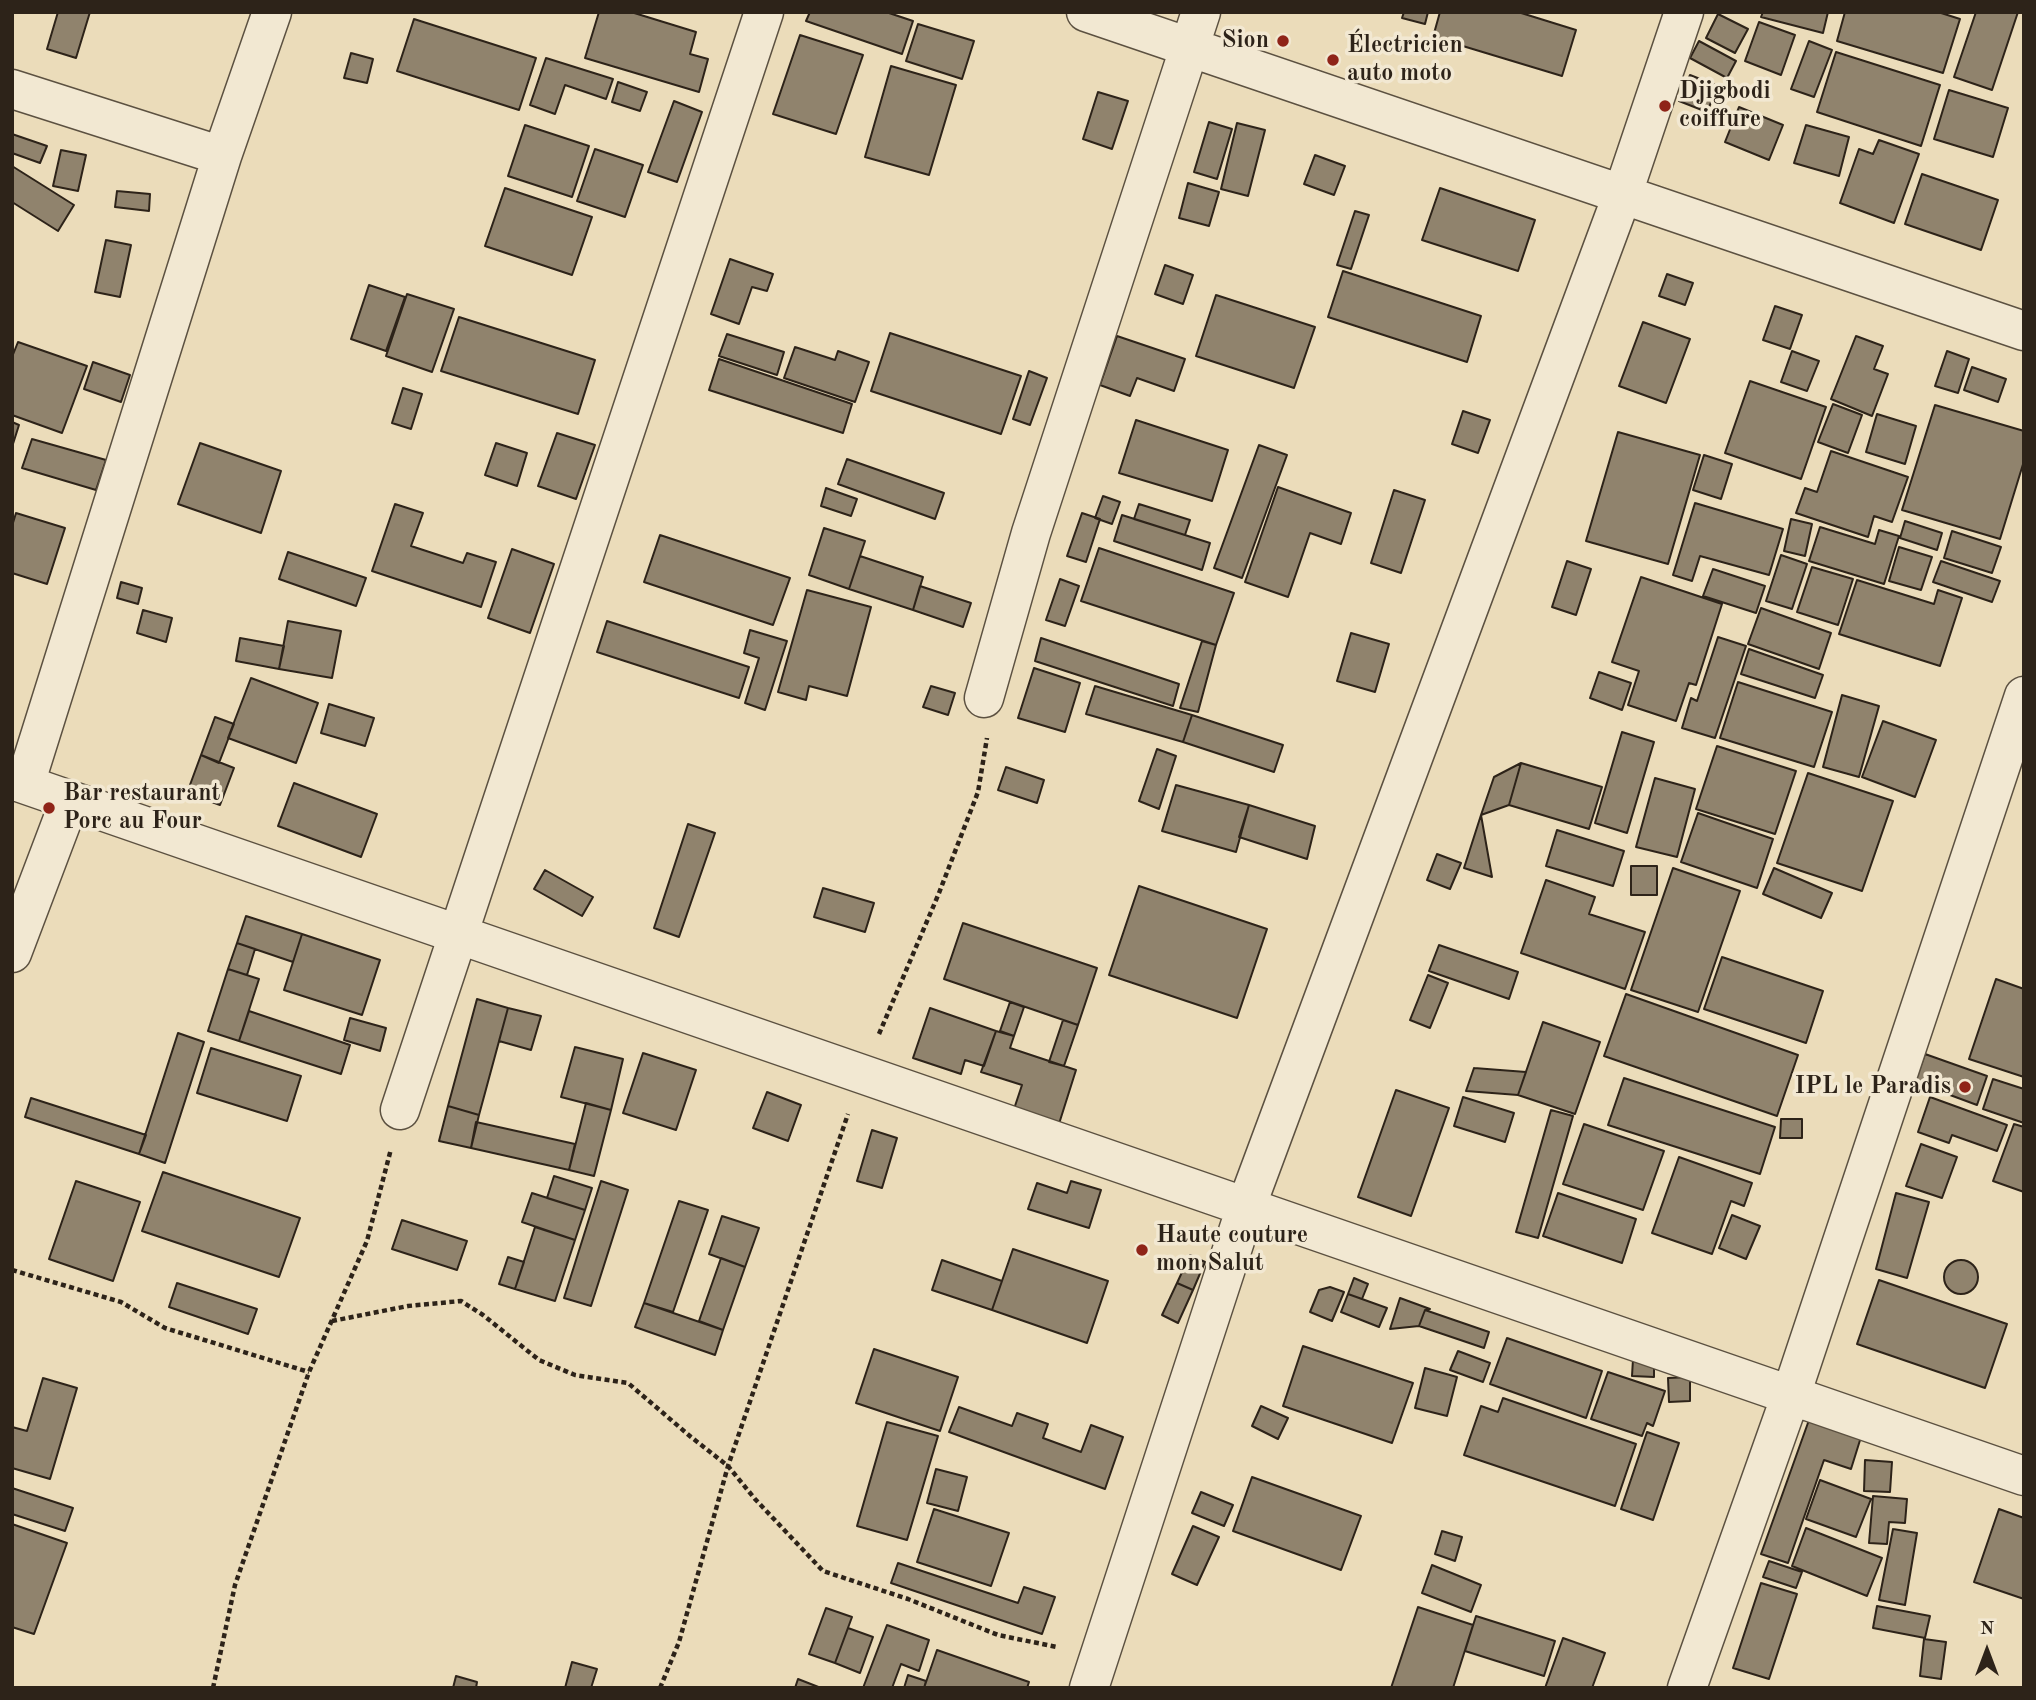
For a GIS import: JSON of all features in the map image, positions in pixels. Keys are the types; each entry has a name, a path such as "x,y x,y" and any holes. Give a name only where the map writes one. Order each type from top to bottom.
{"street":[{"path":"272,12 222,156 19,782 2024,1476"},
{"path":"400,1110 764,12"},
{"path":"1086,12 1195,29 1623,193 2024,331"},
{"path":"1094,1672 1246,1207 1623,193 1684,12"},
{"path":"984,698 1031,533 1195,29"},
{"path":"12,89 222,156"},
{"path":"1687,1688 1791,1395 2024,695"},
{"path":"12,953 70,800"}],"path":[{"path":"660,1688 680,1642 728,1466 862,1074 939,893 978,792 987,738 984,698"},
{"path":"213,1688 235,1586 309,1372 367,1241 400,1110"},
{"path":"12,1270 121,1302 165,1328 309,1372"},
{"path":"332,1321 408,1306 461,1301 483,1315 539,1360 575,1375 628,1384 728,1466 755,1499 824,1571 908,1599 1094,1672"}],"building":[{"path":"58,12 90,12 76,58 47,49"},
{"path":"599,12 631,12 696,32 690,54 708,59 699,92 585,58"},
{"path":"810,12 886,12 913,21 902,54 806,21"},
{"path":"1404,12 1428,12 1425,24 1402,18"},
{"path":"1440,12 1518,12 1576,30 1562,76 1433,37"},
{"path":"1763,12 1828,12 1823,33 1761,17"},
{"path":"1845,12 1938,12 1960,19 1943,73 1837,41"},
{"path":"1976,12 2018,12 1992,90 1954,77"},
{"path":"1718,14 1748,29 1735,53 1706,38"},
{"path":"414,19 536,58 519,110 397,71"},
{"path":"1759,22 1795,35 1781,75 1745,61"},
{"path":"918,24 974,41 962,79 906,61"},
{"path":"800,35 863,55 836,134 773,114"},
{"path":"1699,41 1736,61 1727,78 1690,58"},
{"path":"1809,41 1832,50 1814,97 1791,89"},
{"path":"1836,52 1940,85 1921,146 1817,112"},
{"path":"351,53 373,59 367,83 344,78"},
{"path":"546,58 613,79 606,99 565,85 555,114 530,105"},
{"path":"891,66 956,85 929,175 865,157"},
{"path":"1690,75 1718,86 1707,112 1679,101"},
{"path":"618,82 647,92 640,111 612,102"},
{"path":"1949,90 2008,108 1993,157 1934,139"},
{"path":"1098,92 1128,101 1112,149 1083,139"},
{"path":"674,101 702,112 677,182 648,172"},
{"path":"1739,107 1783,125 1769,160 1725,142"},
{"path":"1209,122 1232,129 1217,179 1194,172"},
{"path":"1237,123 1265,130 1248,196 1221,189"},
{"path":"525,125 589,146 572,197 508,176"},
{"path":"1806,125 1849,137 1839,176 1794,163"},
{"path":"12,134 47,146 40,163 12,153"},
{"path":"1879,140 1919,154 1894,223 1840,203 1859,149 1873,154"},
{"path":"595,149 643,165 625,217 577,201"},
{"path":"61,150 86,155 78,191 53,186"},
{"path":"1315,155 1345,166 1334,195 1304,184"},
{"path":"12,166 74,205 58,231 12,202"},
{"path":"1922,174 1998,200 1981,250 1905,224"},
{"path":"1188,183 1219,192 1209,226 1179,218"},
{"path":"505,188 592,217 572,275 485,246"},
{"path":"1440,188 1535,220 1518,271 1422,240"},
{"path":"117,191 150,194 149,211 115,207"},
{"path":"1355,211 1369,215 1351,269 1337,265"},
{"path":"106,240 131,245 120,297 95,292"},
{"path":"730,259 773,274 767,291 752,287 739,324 711,314"},
{"path":"1165,265 1193,275 1183,304 1155,294"},
{"path":"1343,271 1481,316 1467,362 1328,317"},
{"path":"1667,274 1693,283 1685,305 1659,296"},
{"path":"369,285 405,297 386,351 351,339"},
{"path":"407,294 454,309 432,372 386,356"},
{"path":"1216,295 1315,327 1294,388 1196,356"},
{"path":"1775,306 1802,315 1790,349 1763,340"},
{"path":"459,317 595,360 578,414 441,371"},
{"path":"1643,322 1690,339 1666,403 1619,386"},
{"path":"890,333 1021,376 1001,434 871,391"},
{"path":"727,334 784,352 777,375 719,356"},
{"path":"1117,336 1185,359 1174,391 1137,378 1130,396 1100,385"},
{"path":"1856,336 1883,346 1874,369 1888,374 1872,416 1831,399"},
{"path":"18,342 87,366 62,433 12,415 12,357"},
{"path":"795,347 835,360 838,351 869,362 855,402 784,378"},
{"path":"1792,351 1819,361 1807,391 1781,382"},
{"path":"1947,351 1969,359 1958,393 1935,386"},
{"path":"719,359 852,404 843,433 709,390"},
{"path":"93,362 130,375 121,402 84,389"},
{"path":"1972,367 2006,379 1998,402 1964,390"},
{"path":"1029,371 1047,378 1030,425 1013,419"},
{"path":"1750,381 1826,407 1801,479 1725,453"},
{"path":"403,388 422,394 411,429 392,423"},
{"path":"1833,404 1862,415 1848,453 1818,442"},
{"path":"1935,405 2024,431 2024,461 2000,539 1902,510"},
{"path":"1463,411 1490,420 1478,453 1452,444"},
{"path":"1877,414 1916,426 1905,464 1866,452"},
{"path":"1136,420 1228,450 1212,501 1119,473"},
{"path":"12,422 19,425 12,447"},
{"path":"1618,432 1700,455 1668,564 1586,541"},
{"path":"557,433 595,445 576,499 538,486"},
{"path":"32,439 106,460 96,490 22,468"},
{"path":"200,443 281,471 261,533 178,504"},
{"path":"496,443 527,453 517,486 485,475"},
{"path":"1259,445 1287,455 1242,578 1214,568"},
{"path":"1831,451 1908,477 1892,522 1874,516 1868,537 1796,513 1805,488 1817,492"},
{"path":"1704,455 1732,464 1721,499 1693,490"},
{"path":"847,459 944,493 935,519 838,484"},
{"path":"1278,487 1351,513 1341,544 1310,533 1288,597 1245,582"},
{"path":"826,488 857,499 851,516 821,506"},
{"path":"1394,490 1425,500 1401,573 1371,563"},
{"path":"1103,496 1120,502 1112,524 1095,518"},
{"path":"1695,503 1783,529 1769,575 1700,556 1692,581 1673,575"},
{"path":"395,504 423,513 411,546 463,563 467,553 496,562 481,607 372,571"},
{"path":"1139,504 1190,520 1185,535 1134,519"},
{"path":"16,513 65,528 47,584 12,573 12,526"},
{"path":"1082,513 1100,519 1086,562 1067,556"},
{"path":"1122,515 1210,543 1202,570 1114,541"},
{"path":"1791,519 1812,524 1805,556 1784,551"},
{"path":"1905,521 1942,533 1937,550 1900,538"},
{"path":"1820,527 1875,544 1879,530 1899,536 1884,584 1809,561"},
{"path":"824,528 865,541 849,589 809,575"},
{"path":"1952,531 2001,547 1992,573 1944,558"},
{"path":"660,535 790,578 773,625 644,582"},
{"path":"1899,547 1932,557 1921,590 1889,581"},
{"path":"1099,548 1234,593 1216,645 1081,601"},
{"path":"512,549 554,564 530,633 488,618"},
{"path":"288,552 366,578 356,606 279,579"},
{"path":"1781,555 1807,564 1792,609 1766,601"},
{"path":"860,556 923,577 913,610 849,589"},
{"path":"1567,561 1591,569 1576,615 1552,607"},
{"path":"1941,561 2000,581 1992,602 1933,582"},
{"path":"1812,567 1853,579 1838,625 1797,612"},
{"path":"1713,569 1765,586 1756,613 1703,596"},
{"path":"1641,577 1722,604 1696,685 1689,683 1676,721 1628,705 1639,671 1612,662"},
{"path":"1060,579 1079,586 1065,626 1046,620"},
{"path":"1857,580 1934,604 1938,590 1962,598 1940,666 1839,634"},
{"path":"121,582 142,588 138,604 117,598"},
{"path":"920,586 971,603 963,627 913,610"},
{"path":"807,590 871,607 847,696 809,686 806,700 778,692"},
{"path":"1761,608 1831,633 1819,669 1748,644"},
{"path":"143,610 172,618 166,642 137,633"},
{"path":"288,621 341,631 332,678 279,669"},
{"path":"607,621 749,667 739,698 597,652"},
{"path":"750,630 787,641 765,710 745,703 759,658 744,653"},
{"path":"1351,633 1389,644 1375,692 1337,681"},
{"path":"1718,637 1746,646 1715,738 1682,728 1691,698 1697,701"},
{"path":"240,638 284,646 279,669 236,661"},
{"path":"1041,638 1179,684 1173,706 1035,661"},
{"path":"1202,641 1216,645 1198,712 1180,708"},
{"path":"1749,649 1823,675 1815,698 1741,674"},
{"path":"1034,668 1080,683 1065,732 1018,718"},
{"path":"1599,672 1631,683 1622,710 1590,698"},
{"path":"251,678 318,703 296,763 228,738"},
{"path":"1738,682 1832,712 1814,767 1720,738"},
{"path":"931,686 955,693 948,715 923,707"},
{"path":"1095,686 1192,715 1183,742 1086,714"},
{"path":"1842,695 1879,706 1859,777 1823,767"},
{"path":"329,704 374,718 365,746 321,733"},
{"path":"1192,715 1283,745 1274,772 1183,742"},
{"path":"215,717 234,724 219,763 201,755"},
{"path":"1883,721 1936,740 1915,797 1862,777"},
{"path":"1622,732 1654,742 1627,833 1595,823"},
{"path":"1717,746 1796,771 1775,834 1696,809"},
{"path":"1157,749 1176,756 1159,809 1139,801"},
{"path":"201,755 234,768 220,805 187,793"},
{"path":"1521,763 1602,787 1589,829 1509,805"},
{"path":"1521,763 1509,805 1481,815 1494,777"},
{"path":"1006,767 1044,780 1037,803 998,790"},
{"path":"1808,773 1893,801 1862,891 1777,863"},
{"path":"1655,778 1695,789 1677,857 1636,847"},
{"path":"294,783 377,814 361,857 278,826"},
{"path":"1176,785 1249,805 1236,852 1162,831"},
{"path":"1249,805 1315,826 1307,859 1239,837"},
{"path":"1698,813 1773,839 1757,888 1681,862"},
{"path":"1481,815 1492,877 1464,868"},
{"path":"688,824 715,833 679,937 654,928"},
{"path":"1557,830 1624,851 1613,886 1546,866"},
{"path":"1437,854 1461,863 1450,889 1427,880"},
{"path":"1631,866 1657,866 1657,895 1631,895"},
{"path":"1673,868 1740,891 1698,1012 1631,990"},
{"path":"1774,868 1832,893 1821,918 1763,894"},
{"path":"545,870 593,897 582,916 534,889"},
{"path":"1546,880 1595,897 1589,914 1645,932 1625,989 1521,953"},
{"path":"1139,886 1267,929 1237,1018 1109,975"},
{"path":"823,888 874,903 865,932 814,917"},
{"path":"246,916 302,934 293,962 237,943"},
{"path":"963,923 1097,968 1078,1025 944,979"},
{"path":"302,934 380,960 362,1015 284,990"},
{"path":"237,943 255,949 247,975 228,969"},
{"path":"1439,945 1518,972 1509,999 1429,971"},
{"path":"1722,957 1823,991 1806,1043 1704,1009"},
{"path":"228,969 259,979 239,1041 208,1031"},
{"path":"1428,975 1448,983 1430,1028 1410,1020"},
{"path":"1996,979 2024,989 2024,1077 1969,1059"},
{"path":"1626,994 1798,1055 1777,1116 1604,1056"},
{"path":"477,999 508,1008 479,1115 448,1106"},
{"path":"1010,1002 1024,1007 1014,1036 1000,1031"},
{"path":"508,1008 541,1016 531,1050 499,1041"},
{"path":"930,1008 996,1031 984,1066 965,1060 961,1074 913,1058"},
{"path":"249,1011 350,1045 341,1074 239,1041"},
{"path":"350,1018 386,1028 380,1051 344,1040"},
{"path":"1063,1020 1078,1025 1064,1066 1049,1062"},
{"path":"1543,1022 1600,1042 1575,1114 1518,1095"},
{"path":"996,1031 1014,1036 1010,1048 1076,1070 1058,1127 1013,1112 1022,1085 981,1072"},
{"path":"178,1033 204,1042 165,1163 139,1154"},
{"path":"575,1047 623,1059 611,1110 561,1097"},
{"path":"211,1048 301,1076 287,1121 197,1093"},
{"path":"643,1053 696,1070 676,1130 623,1113"},
{"path":"1925,1054 1987,1076 1977,1105 1915,1082"},
{"path":"1474,1068 1526,1072 1518,1095 1466,1091"},
{"path":"1624,1078 1775,1127 1760,1174 1608,1125"},
{"path":"1993,1079 2024,1089 2024,1123 1983,1109"},
{"path":"1396,1090 1449,1108 1411,1216 1358,1197"},
{"path":"767,1092 801,1105 788,1141 753,1128"},
{"path":"1463,1097 1514,1113 1505,1142 1454,1126"},
{"path":"1930,1097 2007,1125 1997,1151 1952,1135 1949,1143 1918,1132"},
{"path":"31,1098 146,1135 139,1154 25,1117"},
{"path":"586,1103 611,1110 594,1176 569,1170"},
{"path":"448,1106 479,1115 471,1148 439,1141"},
{"path":"1551,1110 1573,1116 1538,1238 1516,1232"},
{"path":"1781,1119 1802,1119 1802,1138 1780,1138"},
{"path":"476,1122 575,1144 569,1170 471,1148"},
{"path":"1584,1124 1664,1151 1643,1210 1563,1184"},
{"path":"2014,1124 2024,1127 2024,1192 1993,1181"},
{"path":"872,1130 897,1138 882,1188 857,1181"},
{"path":"1921,1144 1957,1157 1942,1198 1906,1186"},
{"path":"1679,1157 1752,1183 1744,1206 1731,1201 1712,1254 1652,1233"},
{"path":"163,1172 300,1218 279,1277 142,1231"},
{"path":"554,1176 592,1188 585,1210 547,1198"},
{"path":"76,1181 140,1202 113,1281 49,1259"},
{"path":"601,1181 628,1190 591,1306 564,1298"},
{"path":"1071,1181 1101,1190 1089,1228 1028,1209 1037,1183 1067,1193"},
{"path":"532,1193 585,1210 575,1240 522,1222"},
{"path":"1558,1193 1636,1219 1622,1263 1543,1236"},
{"path":"1896,1193 1929,1202 1907,1278 1876,1269"},
{"path":"679,1201 708,1210 673,1312 644,1303"},
{"path":"1732,1215 1760,1226 1746,1259 1719,1248"},
{"path":"722,1216 759,1228 745,1267 709,1254"},
{"path":"402,1220 467,1241 457,1270 392,1249"},
{"path":"535,1227 575,1240 555,1301 515,1289"},
{"path":"1013,1249 1108,1281 1087,1343 992,1310"},
{"path":"1190,1255 1205,1262 1193,1290 1177,1283"},
{"path":"508,1257 524,1262 515,1289 499,1284"},
{"path":"721,1258 745,1267 723,1330 699,1321"},
{"path":"942,1260 1002,1281 992,1310 932,1290"},
{"path":"1961,1260 1973,1265 1978,1277 1973,1289 1961,1294 1949,1289 1944,1277 1949,1265"},
{"path":"1354,1278 1368,1284 1362,1299 1348,1294"},
{"path":"1879,1280 2007,1324 1985,1388 1857,1344"},
{"path":"177,1283 257,1309 248,1334 169,1307"},
{"path":"1177,1283 1193,1290 1178,1323 1162,1315"},
{"path":"1330,1287 1344,1292 1332,1321 1310,1312 1319,1290"},
{"path":"1348,1294 1387,1308 1379,1327 1341,1312"},
{"path":"1400,1298 1430,1309 1425,1310 1419,1326 1390,1329"},
{"path":"644,1303 723,1330 715,1355 635,1327"},
{"path":"1425,1310 1489,1332 1484,1348 1419,1326"},
{"path":"1507,1338 1602,1371 1586,1418 1490,1384"},
{"path":"1303,1346 1413,1383 1392,1443 1283,1406"},
{"path":"874,1349 958,1377 940,1431 856,1403"},
{"path":"1458,1351 1490,1363 1483,1382 1450,1370"},
{"path":"1633,1359 1654,1360 1654,1377 1632,1376"},
{"path":"1425,1368 1457,1377 1447,1416 1415,1408"},
{"path":"1608,1372 1665,1391 1653,1426 1647,1423 1642,1436 1591,1419"},
{"path":"1690,1377 1690,1401 1669,1402 1668,1378"},
{"path":"43,1378 77,1388 50,1479 12,1468 12,1427 27,1431"},
{"path":"1503,1398 1636,1444 1615,1506 1464,1455 1481,1406 1498,1412"},
{"path":"1261,1406 1288,1418 1278,1439 1252,1426"},
{"path":"959,1407 1012,1426 1017,1413 1048,1424 1043,1438 1081,1452 1091,1425 1123,1437 1105,1489 949,1432"},
{"path":"1809,1420 1861,1437 1851,1469 1824,1460 1788,1563 1761,1554"},
{"path":"887,1422 938,1436 907,1540 857,1526"},
{"path":"1647,1432 1679,1443 1653,1520 1621,1509"},
{"path":"1865,1460 1892,1462 1890,1492 1864,1491"},
{"path":"936,1469 967,1477 958,1511 927,1503"},
{"path":"1252,1477 1361,1516 1341,1570 1233,1531"},
{"path":"1820,1480 1871,1499 1856,1537 1806,1519"},
{"path":"12,1488 73,1508 65,1531 12,1514"},
{"path":"1201,1492 1233,1505 1224,1526 1192,1513"},
{"path":"1873,1496 1907,1499 1905,1523 1889,1522 1887,1544 1869,1543"},
{"path":"934,1509 1009,1533 991,1586 917,1562"},
{"path":"1999,1509 2024,1518 2024,1599 1974,1582"},
{"path":"12,1524 67,1543 34,1634 12,1627"},
{"path":"1193,1526 1219,1537 1197,1585 1172,1574"},
{"path":"1806,1528 1882,1558 1867,1596 1792,1566"},
{"path":"1893,1529 1917,1533 1905,1605 1879,1600"},
{"path":"1442,1531 1462,1537 1455,1561 1435,1554"},
{"path":"1769,1561 1802,1572 1796,1588 1763,1577"},
{"path":"898,1563 1018,1603 1024,1587 1055,1597 1042,1634 891,1583"},
{"path":"1432,1565 1481,1585 1471,1612 1422,1593"},
{"path":"1761,1583 1797,1594 1769,1679 1733,1668"},
{"path":"1877,1606 1930,1616 1925,1638 1873,1628"},
{"path":"1418,1607 1473,1625 1453,1688 1391,1688"},
{"path":"826,1608 852,1617 835,1663 809,1654"},
{"path":"1476,1616 1555,1641 1544,1676 1465,1651"},
{"path":"887,1625 929,1640 919,1671 901,1664 892,1688 863,1688"},
{"path":"848,1628 873,1637 860,1673 835,1663"},
{"path":"1563,1638 1605,1653 1592,1688 1545,1688"},
{"path":"1924,1639 1946,1642 1941,1679 1920,1676"},
{"path":"937,1650 1029,1682 1027,1688 924,1688"},
{"path":"572,1662 597,1669 591,1688 565,1688"},
{"path":"908,1675 926,1681 924,1688 904,1688"},
{"path":"456,1676 477,1682 476,1688 453,1688"},
{"path":"798,1679 821,1688 795,1688"}],"place":[{"name":"Sion","path":"1283,41"},
{"name":"Électricien auto moto","path":"1333,60"},
{"name":"Djigbodi coiffure","path":"1665,106"},
{"name":"Bar restaurant Porc au Four","path":"49,808"},
{"name":"IPL le Paradis","path":"1965,1087"},
{"name":"Haute couture mon Salut","path":"1142,1250"}]}
